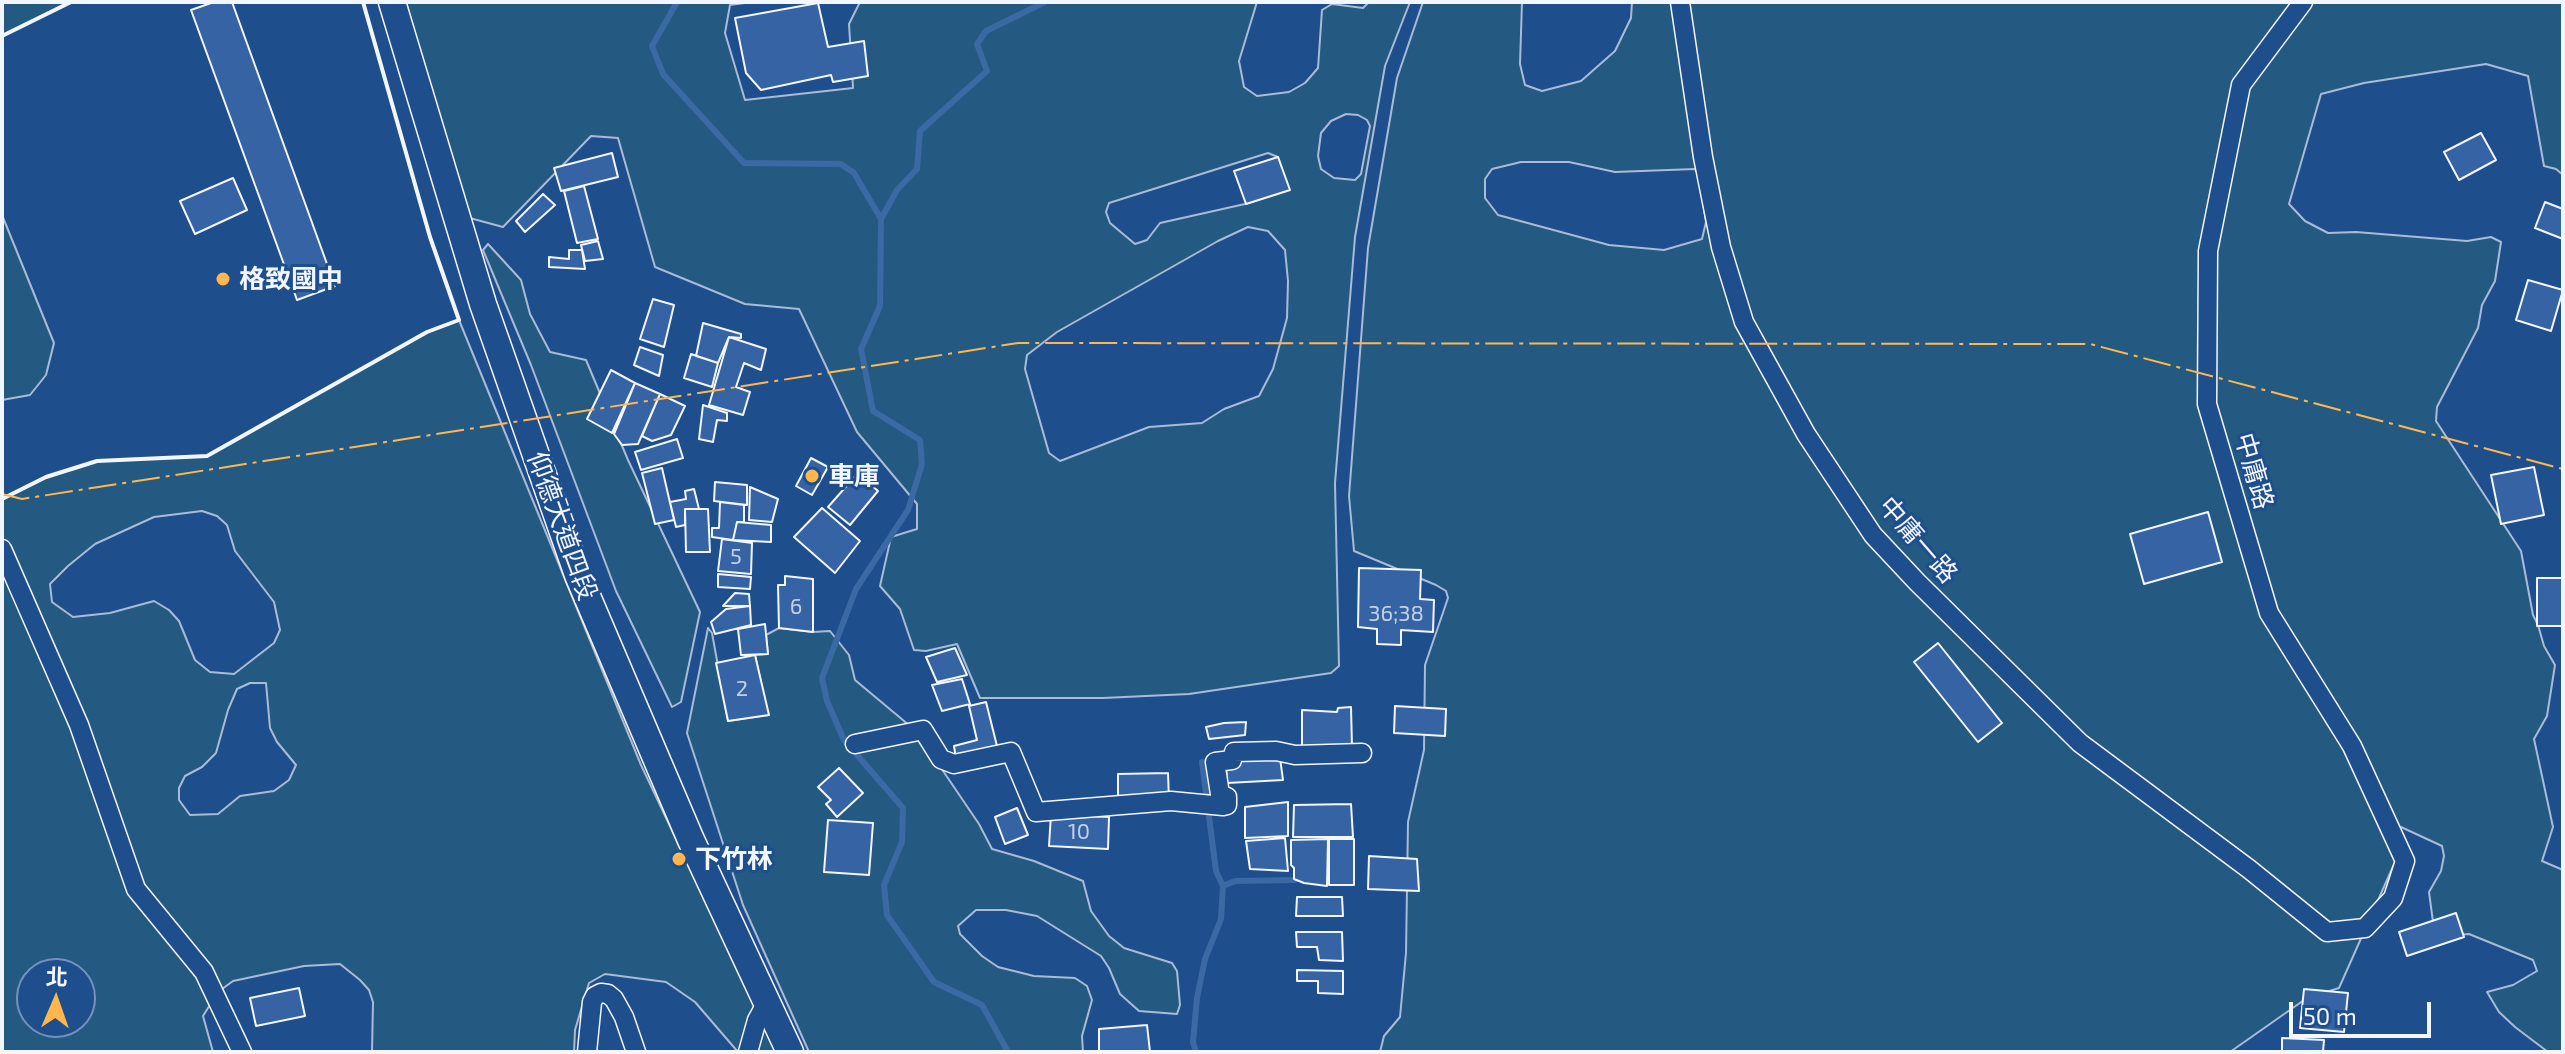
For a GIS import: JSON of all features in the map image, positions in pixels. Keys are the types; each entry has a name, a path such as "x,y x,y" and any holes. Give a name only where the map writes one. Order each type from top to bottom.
{"main road":[{"name":"仰德大道四段","path":"392,2 483,304 578,575 691,840 785,1042"}],"street":[{"name":"中庸一路","path":"1680,2 1703,157 1721,247 1744,322 1806,434 1873,535 2080,743 2249,869 2327,932 2365,928"},
{"name":"中庸路","path":"2303,2 2241,85 2208,251 2207,404 2269,613 2352,746 2405,861 2393,898 2365,928"},
{"path":"2,549 79,725 136,889 204,972 242,1052"},
{"path":"855,744 923,730 941,759 954,764 1011,752 1036,812 1171,801 1223,806 1227,805 1227,797 1220,794 1215,762 1232,760 1234,752 1276,751 1295,755 1362,753"},
{"path":"587,1052 592,1002 601,993 614,999 636,1052"},
{"path":"748,1052 757,1020 767,1002"}],"shaded area":[{"path":"2,2 71,2 2,36"},
{"path":"406,2 752,2 730,5 725,33 745,100 853,88 849,24 860,2 1257,2 1239,61 1244,87 1257,96 1289,92 1305,83 1318,68 1322,10 1332,4 1363,8 1369,2 1410,2 1385,66 1355,237 1335,483 1339,666 1331,673 1189,694 980,698 957,644 926,651 914,650 900,609 880,586 891,537 917,529 917,504 857,432 799,309 745,304 655,267 618,138 591,136 503,227 466,217","holes":["1346,114 1358,115 1370,126 1361,174 1355,180 1334,178 1321,169 1318,156 1321,133 1331,121","1268,153 1278,157 1289,190 1245,204 1160,223 1147,240 1135,244 1110,223 1106,212 1109,203","1248,227 1268,231 1285,250 1287,318 1273,369 1259,396 1224,409 1202,423 1149,427 1060,461 1049,453 1025,369 1027,355 1057,332"]},
{"path":"1423,2 1522,2 1520,64 1525,85 1542,91 1581,81 1615,51 1631,18 1632,2 2563,2 2563,175 2556,169 2544,166 2528,76 2486,64 2364,83 2321,94 2289,204 2305,221 2328,233 2356,232 2467,241 2491,237 2501,242 2495,281 2482,305 2478,328 2437,407 2436,421 2521,551 2533,615 2544,646 2555,665 2547,716 2534,739 2553,827 2542,861 2563,870 2563,1052 2548,1052 2515,1027 2499,1012 2487,992 2513,985 2537,971 2533,960 2469,934 2435,937 2429,892 2441,871 2442,846 2401,827 2396,838 2395,862 2339,988 2307,998 2230,1052 1380,1052 1384,1036 1400,1017 1406,953 1408,822 1424,750 1425,665 1448,598 1446,591 1436,585 1354,551 1349,496 1368,248 1397,78","holes":["1521,162 1569,162 1615,172 1695,169 1699,176 1706,222 1702,239 1664,250 1609,245 1498,215 1485,198 1485,179 1492,169"]},
{"path":"2,215 54,343 46,375 30,395 2,400"},
{"path":"488,244 521,280 530,314 550,352 586,360 628,460 700,612 681,702 672,707 616,591 531,365 483,250"},
{"path":"459,320 641,765 777,1052 738,1052 695,1002 666,982 605,974 589,983 575,1030 574,1052 372,1052 373,1002 369,990 340,964 304,966 233,981 218,992 203,1016 213,1052 2,1052 2,499 46,477 97,461 207,456 427,332","holes":["202,511 217,516 227,525 235,551 274,602 280,630 274,643 234,674 210,672 195,660 179,621 154,601 110,613 73,617 52,602 50,584 95,544 154,517","250,683 266,683 270,728 296,765 289,780 274,791 240,796 218,814 190,815 179,800 179,788 185,776 202,767 216,753 237,689"]},
{"path":"708,628 712,633 728,721 768,715 755,655 768,654 766,635 779,628 830,631 849,655 855,680 916,731 979,824 992,849 1034,861 1083,881 1091,911 1109,936 1124,948 1172,963 1177,971 1180,1005 1177,1014 1139,1011 1120,994 1101,956 1037,916 1006,910 976,910 958,926 960,934 998,967 1034,976 1075,978 1087,986 1092,1000 1082,1036 1083,1052 809,1052 743,905 687,733"}],"building":[{"path":"214,2 232,2 335,286 297,300 191,10"},
{"path":"818,3 828,47 864,41 868,76 833,82 831,75 761,90 746,73 735,18"},
{"path":"2481,133 2496,160 2459,180 2444,152"},
{"path":"612,153 618,177 561,191 554,168"},
{"path":"1278,157 1290,190 1246,204 1234,171"},
{"path":"233,178 247,210 195,234 180,201"},
{"path":"584,186 598,239 577,243 564,191"},
{"path":"543,194 555,205 525,232 516,221"},
{"path":"2545,202 2563,209 2563,239 2535,228"},
{"path":"598,241 603,259 585,261 581,245"},
{"path":"569,250 582,250 585,269 549,267 549,257 569,259"},
{"path":"2528,280 2563,290 2551,331 2516,320"},
{"path":"653,299 674,305 664,347 640,339"},
{"path":"703,323 741,334 741,338 729,337 718,363 696,356"},
{"path":"729,337 766,349 761,370 744,363 736,387 750,392 743,415 709,405"},
{"path":"640,347 663,355 659,376 634,365"},
{"path":"691,354 718,363 712,387 684,378"},
{"path":"611,370 635,383 612,433 587,419"},
{"path":"635,383 660,394 638,444 622,445 614,434"},
{"path":"660,394 685,406 671,435 652,441 642,436"},
{"path":"703,405 727,413 727,421 717,420 713,442 699,439"},
{"path":"677,439 683,458 641,470 635,452"},
{"name":"車庫","path":"811,458 828,467 812,495 796,486"},
{"path":"2534,467 2544,515 2501,524 2491,475"},
{"path":"662,468 674,520 655,524 642,473"},
{"path":"858,473 878,491 850,525 828,507"},
{"path":"715,482 747,485 747,505 714,501"},
{"path":"750,487 778,499 772,522 749,520"},
{"path":"694,489 699,509 685,509 685,525 676,527 670,502 686,499 685,491"},
{"path":"720,502 744,505 744,522 737,522 733,540 712,537 712,528 719,528"},
{"path":"822,508 860,541 835,573 794,537"},
{"path":"685,509 708,509 710,552 686,552"},
{"path":"2208,512 2222,562 2144,584 2130,534"},
{"path":"737,522 771,525 771,542 733,540"},
{"path":"722,539 752,543 751,574 718,571"},
{"path":"1359,568 1421,570 1420,599 1434,600 1433,632 1401,630 1401,645 1377,644 1377,629 1358,627"},
{"path":"718,574 751,577 750,589 718,587"},
{"path":"785,576 813,579 813,632 779,628 778,585 785,585"},
{"path":"2537,578 2563,578 2563,626 2537,626"},
{"path":"735,593 749,594 750,606 723,606"},
{"path":"750,606 751,625 715,634 711,622 726,609"},
{"path":"765,624 768,654 741,655 738,629"},
{"path":"1938,643 2002,723 1978,742 1914,662"},
{"path":"955,648 967,675 937,682 926,657"},
{"path":"755,655 769,715 728,721 716,663"},
{"path":"962,679 970,704 942,711 932,685"},
{"path":"986,702 998,750 956,759 954,746 977,740 969,706"},
{"path":"1395,706 1446,709 1445,736 1394,733"},
{"path":"1351,707 1352,747 1302,746 1302,710 1337,712 1338,708"},
{"path":"1246,722 1245,735 1209,739 1206,727"},
{"path":"1280,758 1283,780 1227,783 1226,761"},
{"path":"839,768 863,793 837,817 826,804 831,800 818,787"},
{"path":"1168,773 1169,800 1118,798 1118,774"},
{"path":"1288,802 1288,836 1245,838 1245,807"},
{"path":"1351,804 1353,837 1293,837 1294,805"},
{"path":"1017,808 1028,835 1005,844 995,817"},
{"path":"1051,814 1109,817 1108,849 1049,846"},
{"path":"828,820 873,823 869,875 824,872"},
{"path":"1285,838 1288,871 1250,869 1246,841"},
{"path":"1328,839 1327,886 1294,879 1291,840"},
{"path":"1329,839 1354,839 1354,885 1329,885"},
{"path":"1369,856 1417,859 1419,891 1368,889"},
{"path":"1297,897 1342,897 1343,916 1296,916"},
{"path":"2456,913 2464,937 2407,956 2399,932"},
{"path":"1296,932 1342,932 1343,961 1319,960 1317,947 1297,947"},
{"path":"1297,970 1343,971 1343,994 1318,993 1318,981 1297,981"},
{"path":"299,988 305,1016 256,1026 250,998"},
{"path":"2304,989 2348,993 2344,1032 2300,1028"},
{"path":"1147,1025 1150,1052 1099,1052 1099,1029"},
{"path":"2282,1038 2324,1040 2323,1052 2282,1052"}],"waterway":[{"path":"677,2 652,46 663,74 744,163 841,164 854,173 881,219 880,306 861,349 873,411 920,440 922,464 908,510 856,589 822,678 827,701 844,740 903,808 902,842 884,885 887,915 934,982 982,1005 1008,1052"},
{"path":"881,219 897,190 917,169 920,131 987,71 977,44 986,31 1045,2"},
{"path":"1196,1052 1193,1042 1197,998 1205,959 1221,919 1223,886 1216,871 1202,762"},
{"path":"1223,886 1235,881 1295,880"}],"wall":[{"path":"2,36 71,2"},
{"path":"2,499 46,477 97,461 207,456 427,332 459,320 430,237 363,2"}],"power":[{"path":"2,494 22,499 1018,343 2090,344 2563,469"}],"place":[{"name":"格致國中","path":"223,279"},
{"name":"車庫","path":"812,476"},
{"name":"下竹林","path":"679,859"}]}
